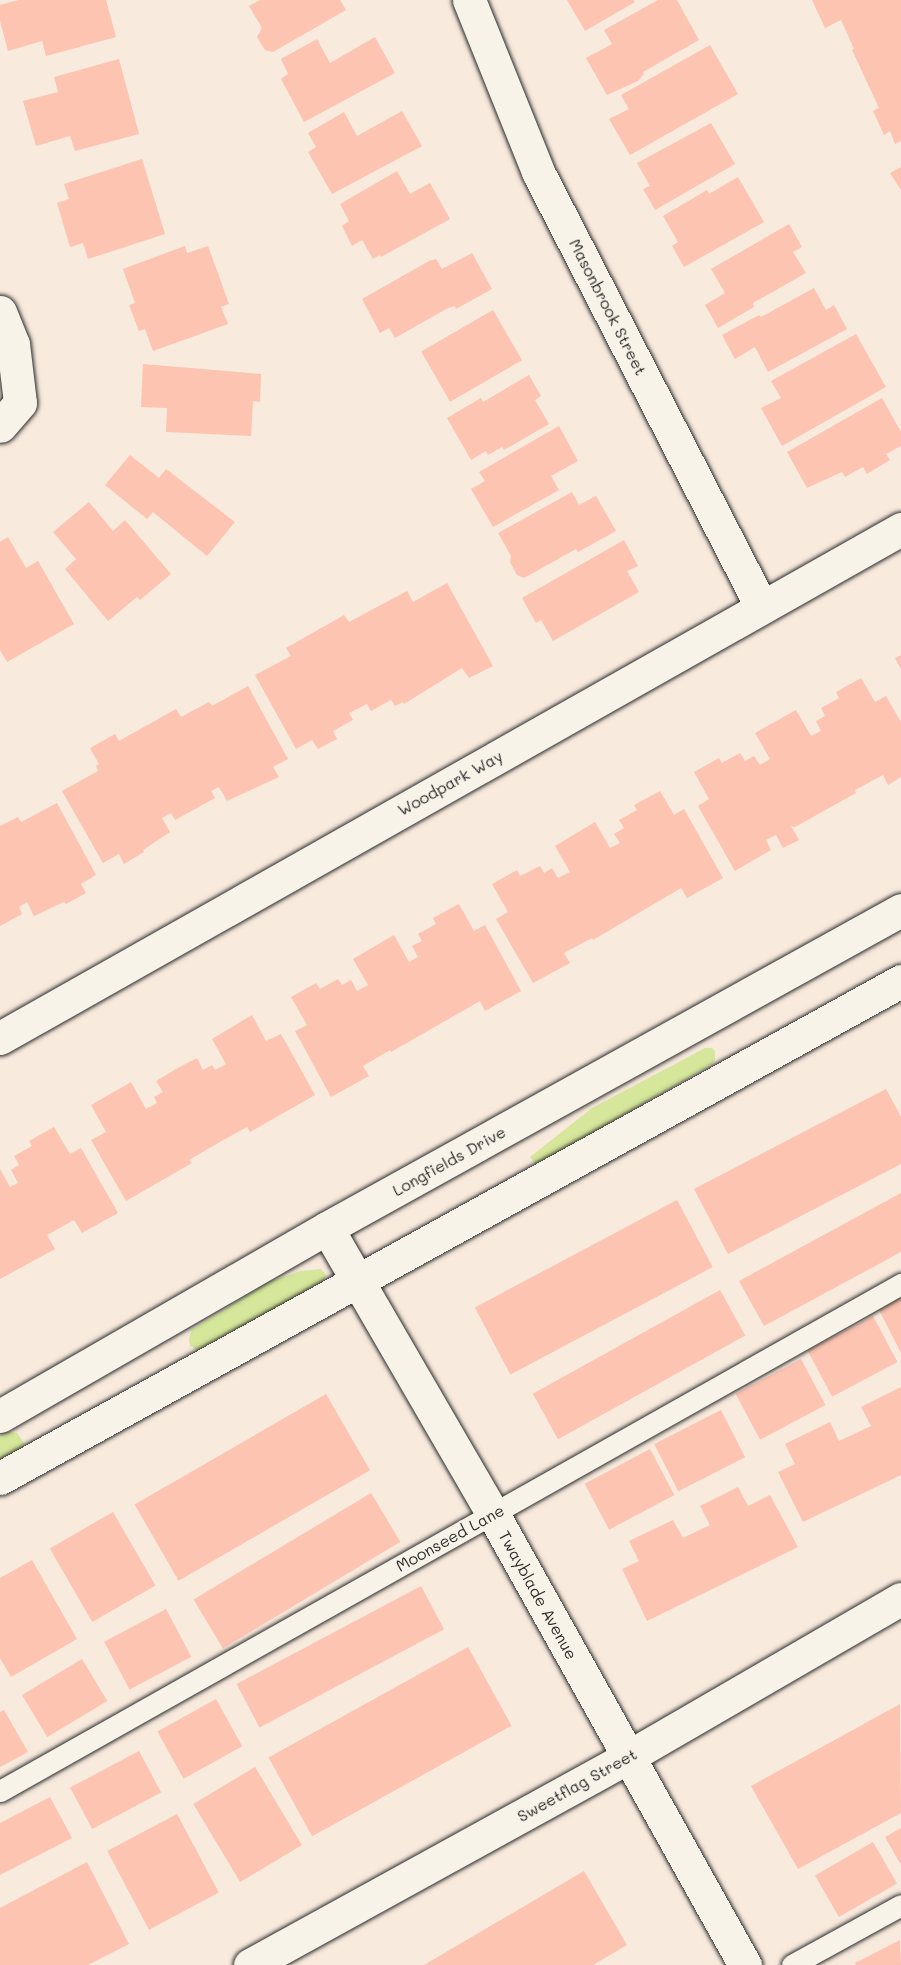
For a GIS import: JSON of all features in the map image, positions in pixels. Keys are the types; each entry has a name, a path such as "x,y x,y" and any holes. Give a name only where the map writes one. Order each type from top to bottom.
{"street":[{"name":"Masonbrook Street","path":"470,0 538,172 762,607"},
{"path":"0,312 13,344 20,403 0,426"},
{"name":"Woodpark Way","path":"0,1038 901,529"},
{"name":"Longfields Drive","path":"0,1416 327,1228 901,910"},
{"path":"0,1478 901,981"},
{"name":"Twayblade Avenue","path":"327,1228 493,1514 745,1965"},
{"name":"Sweetflag Street","path":"250,1965 628,1757 901,1599"}],"lane":[{"name":"Moonseed Lane","path":"0,1791 901,1284"},
{"path":"792,1965 901,1905"}],"green space":[{"path":"705,1048 712,1048 715,1051 715,1061 709,1066 536,1165 530,1157 592,1108"},
{"path":"321,1269 326,1275 322,1284 205,1349 197,1350 190,1346 191,1330 269,1282 301,1271"},
{"path":"6,1432 17,1433 24,1443 21,1451 0,1464 0,1436"}],"building":[{"path":"19,0 106,0 116,37 46,56 42,41 8,51 0,21 0,5"},
{"path":"260,0 340,0 346,10 273,52 265,50 257,37 262,28 249,6"},
{"path":"567,0 633,0 635,2 585,31"},
{"path":"658,0 677,0 699,40 643,72 644,74 638,81 607,95 586,58 612,44 604,30"},
{"path":"812,0 901,0 901,141 895,144 890,131 884,135 873,111 879,108 841,20 825,28"},
{"path":"375,37 395,73 304,122 281,79 288,74 281,59 317,39 330,63"},
{"path":"710,45 738,94 630,155 609,119 629,109 621,95"},
{"path":"119,59 139,134 75,151 70,136 36,146 23,101 58,92 54,77"},
{"path":"402,111 422,146 332,194 308,152 316,147 308,133 344,112 357,136"},
{"path":"711,123 735,164 655,210 643,189 650,186 637,163"},
{"path":"142,159 165,234 88,259 83,243 70,247 57,203 69,199 64,184"},
{"path":"901,167 901,190 890,173"},
{"path":"397,171 410,194 430,183 450,219 381,257 380,255 373,259 362,240 352,246 342,226 349,221 340,204"},
{"path":"738,177 764,222 684,267 672,246 678,242 663,216 707,190 709,194"},
{"path":"789,224 802,247 793,252 806,273 753,303 754,307 718,328 705,305 725,293 711,269"},
{"path":"185,246 187,253 208,246 229,304 221,307 228,324 153,351 145,329 139,331 129,305 135,303 123,269"},
{"path":"472,253 492,289 456,309 455,306 448,308 395,338 389,328 380,333 362,299 429,261 436,259 442,269"},
{"path":"814,288 826,310 834,305 847,329 768,372 755,347 735,359 722,335"},
{"path":"493,310 522,360 450,402 421,352"},
{"path":"856,334 886,387 782,446 761,408 781,398 771,381"},
{"path":"143,364 261,374 260,402 253,401 251,436 166,432 167,408 141,407"},
{"path":"529,375 541,396 535,400 549,424 504,450 502,447 488,455 486,451 471,460 447,418 481,398 483,402"},
{"path":"882,398 901,432 901,446 886,454 890,460 867,474 863,467 845,477 842,472 807,488 787,452"},
{"path":"559,426 578,461 551,476 559,490 493,527 471,489 485,481 479,472"},
{"path":"130,455 159,478 166,469 235,522 207,556 153,512 147,519 105,485"},
{"path":"572,492 579,505 596,496 616,531 578,552 576,549 524,578 517,575 510,562 511,556 498,533"},
{"path":"89,502 113,531 125,520 171,574 140,600 137,597 108,621 65,569 76,559 53,532"},
{"path":"8,537 26,568 38,561 74,624 7,662 0,650 0,542"},
{"path":"624,540 638,566 627,571 639,592 553,641 541,620 536,623 522,598"},
{"path":"447,583 493,666 469,678 462,668 404,704 403,702 395,706 391,700 371,711 367,704 349,713 353,720 333,731 337,739 318,749 312,740 296,749 255,675 291,656 286,648 344,615 349,622 407,591 413,602"},
{"path":"901,655 901,669 895,658"},
{"path":"861,678 875,702 886,696 901,722 901,777 888,785 883,775 795,827 791,826 799,840 783,848 776,835 766,840 771,850 735,871 698,806 709,799 694,772 719,758 722,763 740,753 745,761 754,756 760,765 770,759 755,733 796,710 811,736 821,731 816,721 825,716 821,708 839,698 836,692"},
{"path":"248,686 288,759 273,767 279,777 227,801 219,787 211,791 215,798 175,820 171,813 162,818 170,832 143,850 144,852 124,864 119,854 103,863 62,791 98,771 96,766 99,764 90,748 115,734 119,741 176,709 181,717 209,702 212,706"},
{"path":"660,791 674,815 684,809 723,878 687,898 681,888 593,940 592,938 564,953 570,963 533,983 496,919 508,912 492,884 517,870 520,876 540,866 544,873 552,868 558,878 570,872 555,846 595,822 610,848 620,843 614,834 624,828 619,820 637,810 634,805"},
{"path":"57,803 96,875 81,884 86,893 66,904 64,902 34,916 27,902 19,907 22,914 0,926 0,826 18,817 21,822"},
{"path":"459,904 474,931 485,925 521,991 485,1011 480,1001 391,1052 390,1050 363,1066 369,1076 331,1097 295,1031 307,1025 291,997 316,983 320,989 338,979 342,985 351,980 357,991 368,985 353,959 394,935 409,962 418,957 412,946 422,941 418,934 436,924 433,918"},
{"path":"252,1015 266,1041 281,1034 315,1095 250,1132 247,1127 218,1143 189,1160 192,1163 126,1201 91,1140 106,1132 91,1105 131,1082 146,1109 157,1103 154,1097 163,1092 156,1081 176,1069 197,1058 203,1070 212,1065 215,1070 226,1064 212,1039"},
{"path":"886,1089 901,1117 901,1164 728,1254 694,1189"},
{"path":"54,1127 70,1154 81,1148 118,1213 82,1233 74,1220 47,1235 55,1249 0,1279 0,1169 10,1187 18,1183 11,1170 19,1165 14,1156 32,1146 29,1141"},
{"path":"901,1193 901,1252 764,1326 739,1281"},
{"path":"677,1200 713,1267 510,1375 475,1308"},
{"path":"720,1290 745,1335 558,1439 533,1394"},
{"path":"901,1298 901,1353 879,1310"},
{"path":"873,1316 897,1362 832,1397 808,1351"},
{"path":"801,1359 825,1405 760,1440 736,1394"},
{"path":"901,1387 901,1475 803,1522 778,1472 795,1464 785,1444 830,1422 839,1441 871,1426 861,1407"},
{"path":"326,1394 370,1470 179,1581 135,1504"},
{"path":"721,1410 745,1457 678,1491 654,1444"},
{"path":"650,1449 674,1495 609,1530 585,1484"},
{"path":"738,1487 748,1506 770,1495 798,1547 647,1621 622,1569 639,1561 629,1541 673,1520 683,1538 710,1525 700,1506"},
{"path":"371,1493 400,1542 223,1648 194,1600"},
{"path":"113,1512 156,1586 92,1622 50,1548"},
{"path":"32,1560 77,1639 11,1677 0,1658 0,1578"},
{"path":"421,1586 444,1629 259,1727 236,1684"},
{"path":"166,1609 191,1657 130,1690 104,1642"},
{"path":"468,1647 512,1726 312,1836 269,1758"},
{"path":"82,1659 107,1701 47,1737 22,1695"},
{"path":"216,1699 242,1746 184,1779 157,1731"},
{"path":"900,1704 901,1813 798,1869 751,1786"},
{"path":"4,1710 28,1752 0,1767 0,1712"},
{"path":"139,1751 161,1792 92,1829 70,1788"},
{"path":"255,1767 302,1845 240,1882 193,1804"},
{"path":"50,1797 72,1838 0,1875 0,1823"},
{"path":"177,1814 219,1893 149,1930 107,1851"},
{"path":"901,1828 901,1865 885,1837"},
{"path":"873,1842 897,1884 839,1917 815,1876"},
{"path":"87,1862 129,1944 88,1965 0,1965 0,1908"},
{"path":"584,1871 627,1945 593,1965 424,1965"},
{"path":"900,1940 901,1965 856,1965 855,1963"}]}
